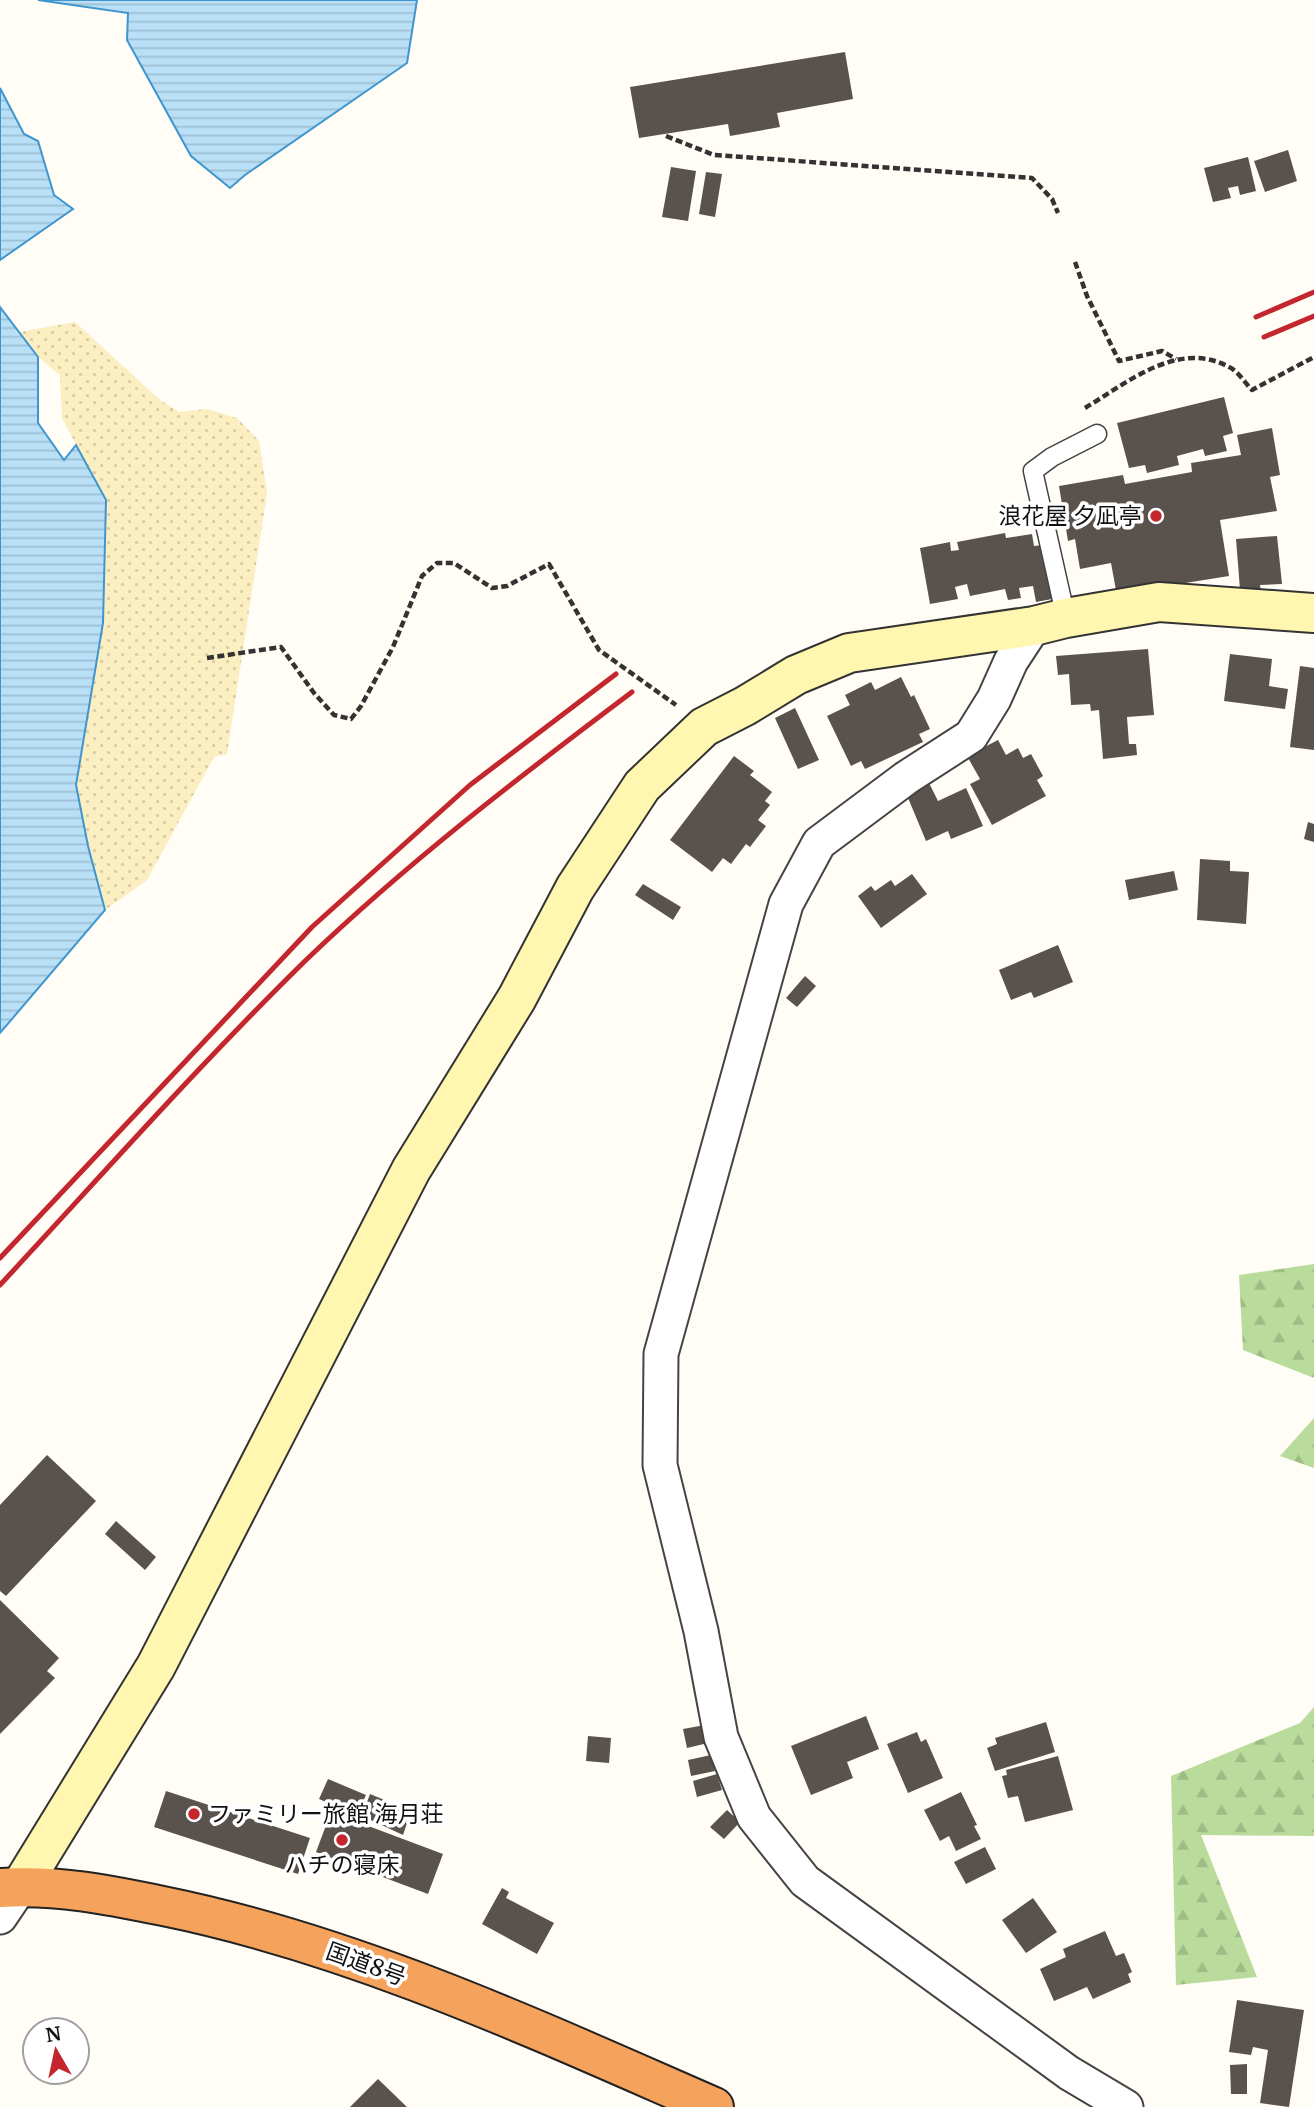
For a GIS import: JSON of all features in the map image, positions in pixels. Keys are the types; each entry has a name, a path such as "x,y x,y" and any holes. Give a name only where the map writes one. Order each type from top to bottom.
{"highway":[{"name":"国道8号","path":"11,1887 95,1893 214,1916 339,1952 539,2031 714,2107"}],"street":[{"path":"0,1917 11,1887 156,1666 411,1170 517,999 575,888 642,786 704,727 796,675 849,653 1050,622 1158,602 1314,612"},
{"path":"1050,622 1011,662 994,699 971,736 906,778 819,843 786,904 661,1354 660,1465 701,1631 720,1737 754,1817 805,1881 1069,2073 1126,2107"}],"lane":[{"path":"1050,622 1032,471 1052,457 1097,434"}],"path":[{"path":"666,136 713,155 1032,178 1052,198 1058,213"},
{"path":"1075,262 1087,296 1119,361 1162,351 1177,359"},
{"path":"1079,412 1157,365 1177,359 1200,358 1232,368 1252,390 1314,357"},
{"path":"207,658 281,647 314,693 334,715 351,719 393,647 422,576 438,563 454,563 492,588 507,586 549,564 599,649 704,727"}],"green space":[{"path":"1314,1264 1314,1378 1243,1350 1239,1275"},
{"path":"1314,1418 1314,1468 1280,1456"},
{"path":"1314,1707 1314,1836 1201,1835 1257,1977 1176,1985 1171,1776 1300,1723"}],"sand":[{"path":"75,322 160,400 179,412 207,409 237,418 259,441 267,493 227,754 214,757 147,880 105,910 76,785 103,623 106,500 62,418 60,375 38,357 19,332"}],"water":[{"path":"38,0 417,0 407,63 230,188 191,156 127,40 128,13"},
{"path":"0,88 24,134 38,141 54,195 73,209 0,260"},
{"path":"0,307 38,357 38,423 64,460 76,445 106,500 103,623 76,785 105,910 0,1033"}],"building":[{"path":"845,52 853,99 777,113 780,127 730,136 728,124 639,138 630,87"},
{"path":"1288,150 1297,181 1265,192 1254,161"},
{"path":"1248,157 1256,191 1240,195 1238,186 1228,188 1231,198 1213,202 1204,168"},
{"path":"671,167 696,171 688,221 662,217"},
{"path":"706,172 722,174 715,217 699,214"},
{"path":"1224,397 1233,433 1223,436 1227,451 1205,456 1203,449 1177,456 1179,465 1147,473 1145,465 1129,468 1117,423"},
{"name":"浪花屋 夕凪亭","path":"1272,428 1280,475 1270,477 1277,511 1220,520 1229,576 1179,584 1118,601 1111,563 1080,569 1075,539 1068,541 1059,486 1123,475 1125,484 1192,472 1191,463 1241,455 1237,435"},
{"path":"1005,533 1006,538 1032,534 1034,546 1042,545 1052,599 1036,602 1033,586 1019,588 1021,598 1008,600 1005,589 970,596 967,584 955,587 958,599 930,604 920,548 950,542 951,551 959,550 957,542"},
{"path":"1277,536 1282,584 1260,585 1262,600 1241,602 1236,539"},
{"path":"1148,649 1154,715 1127,717 1129,744 1136,744 1137,755 1103,759 1099,710 1091,711 1090,704 1071,705 1069,674 1058,675 1056,656"},
{"path":"1230,654 1272,659 1269,686 1288,689 1285,709 1224,701"},
{"path":"1300,666 1314,668 1314,750 1290,747"},
{"path":"901,677 911,697 914,695 930,729 919,734 923,742 865,769 861,761 851,766 827,716 850,705 845,695 871,682 875,690"},
{"path":"795,708 819,760 798,769 775,718"},
{"path":"998,740 1006,755 1018,748 1023,758 1031,754 1043,776 1037,780 1046,796 992,825 970,784 980,779 967,756"},
{"path":"734,756 754,771 750,775 772,792 765,801 770,805 758,820 766,826 750,847 746,844 731,864 723,858 712,872 670,840"},
{"path":"929,783 938,801 966,788 983,826 951,839 948,831 926,841 906,793"},
{"path":"1308,822 1314,824 1314,842 1304,839"},
{"path":"1200,859 1230,861 1230,871 1249,872 1246,924 1197,920"},
{"path":"1174,871 1178,890 1129,900 1125,880"},
{"path":"912,874 927,894 881,928 858,896 871,886 875,891 891,880 895,886"},
{"path":"643,884 681,907 673,920 635,895"},
{"path":"1058,945 1073,982 1034,998 1031,992 1011,1000 999,970"},
{"path":"805,976 816,986 797,1007 786,998"},
{"path":"47,1455 96,1501 6,1596 0,1591 0,1505"},
{"path":"116,1521 156,1557 145,1570 105,1534"},
{"path":"0,1600 59,1658 47,1671 55,1678 0,1734"},
{"path":"866,1716 879,1749 847,1762 853,1778 811,1795 791,1746"},
{"path":"1046,1722 1055,1752 995,1771 987,1748 997,1744 995,1738"},
{"path":"705,1725 708,1743 687,1748 683,1729"},
{"path":"917,1732 921,1742 926,1739 943,1778 908,1793 887,1744"},
{"path":"588,1736 611,1738 609,1763 586,1761"},
{"path":"711,1755 715,1771 691,1776 688,1760"},
{"path":"1058,1756 1073,1810 1025,1822 1018,1796 1008,1798 1002,1776 1007,1775 1006,1770"},
{"path":"717,1774 722,1790 697,1797 693,1781"},
{"path":"328,1779 366,1795 357,1815 319,1799"},
{"path":"166,1791 310,1838 298,1874 154,1827"},
{"path":"961,1792 981,1839 956,1851 949,1836 940,1841 924,1810"},
{"path":"370,1794 411,1811 403,1835 362,1816"},
{"path":"727,1810 740,1822 724,1839 710,1827"},
{"path":"331,1812 443,1854 428,1894 316,1852"},
{"path":"985,1847 996,1869 966,1884 954,1862"},
{"path":"502,1888 509,1892 506,1898 554,1923 537,1954 482,1924"},
{"path":"1033,1898 1057,1932 1026,1953 1002,1920"},
{"path":"1105,1931 1116,1956 1124,1953 1132,1972 1128,1974 1131,1982 1093,1999 1087,1987 1054,2001 1040,1969 1066,1957 1063,1949"},
{"path":"1237,2000 1304,2010 1289,2107 1260,2103 1268,2050 1253,2047 1251,2055 1229,2052"},
{"path":"1247,2064 1247,2094 1231,2094 1230,2065"},
{"path":"378,2079 407,2107 350,2107"}],"railway":[{"path":"1256,317 1314,292"},
{"path":"1264,337 1314,316"},
{"path":"0,1258 312,927 470,785 616,674"},
{"path":"0,1285 189,1080 305,961 423,855 632,692"}],"place":[{"name":"浪花屋 夕凪亭","path":"1156,516"},
{"name":"ファミリー旅館 海月荘","path":"194,1814"},
{"name":"ハチの寝床","path":"342,1840"}]}
